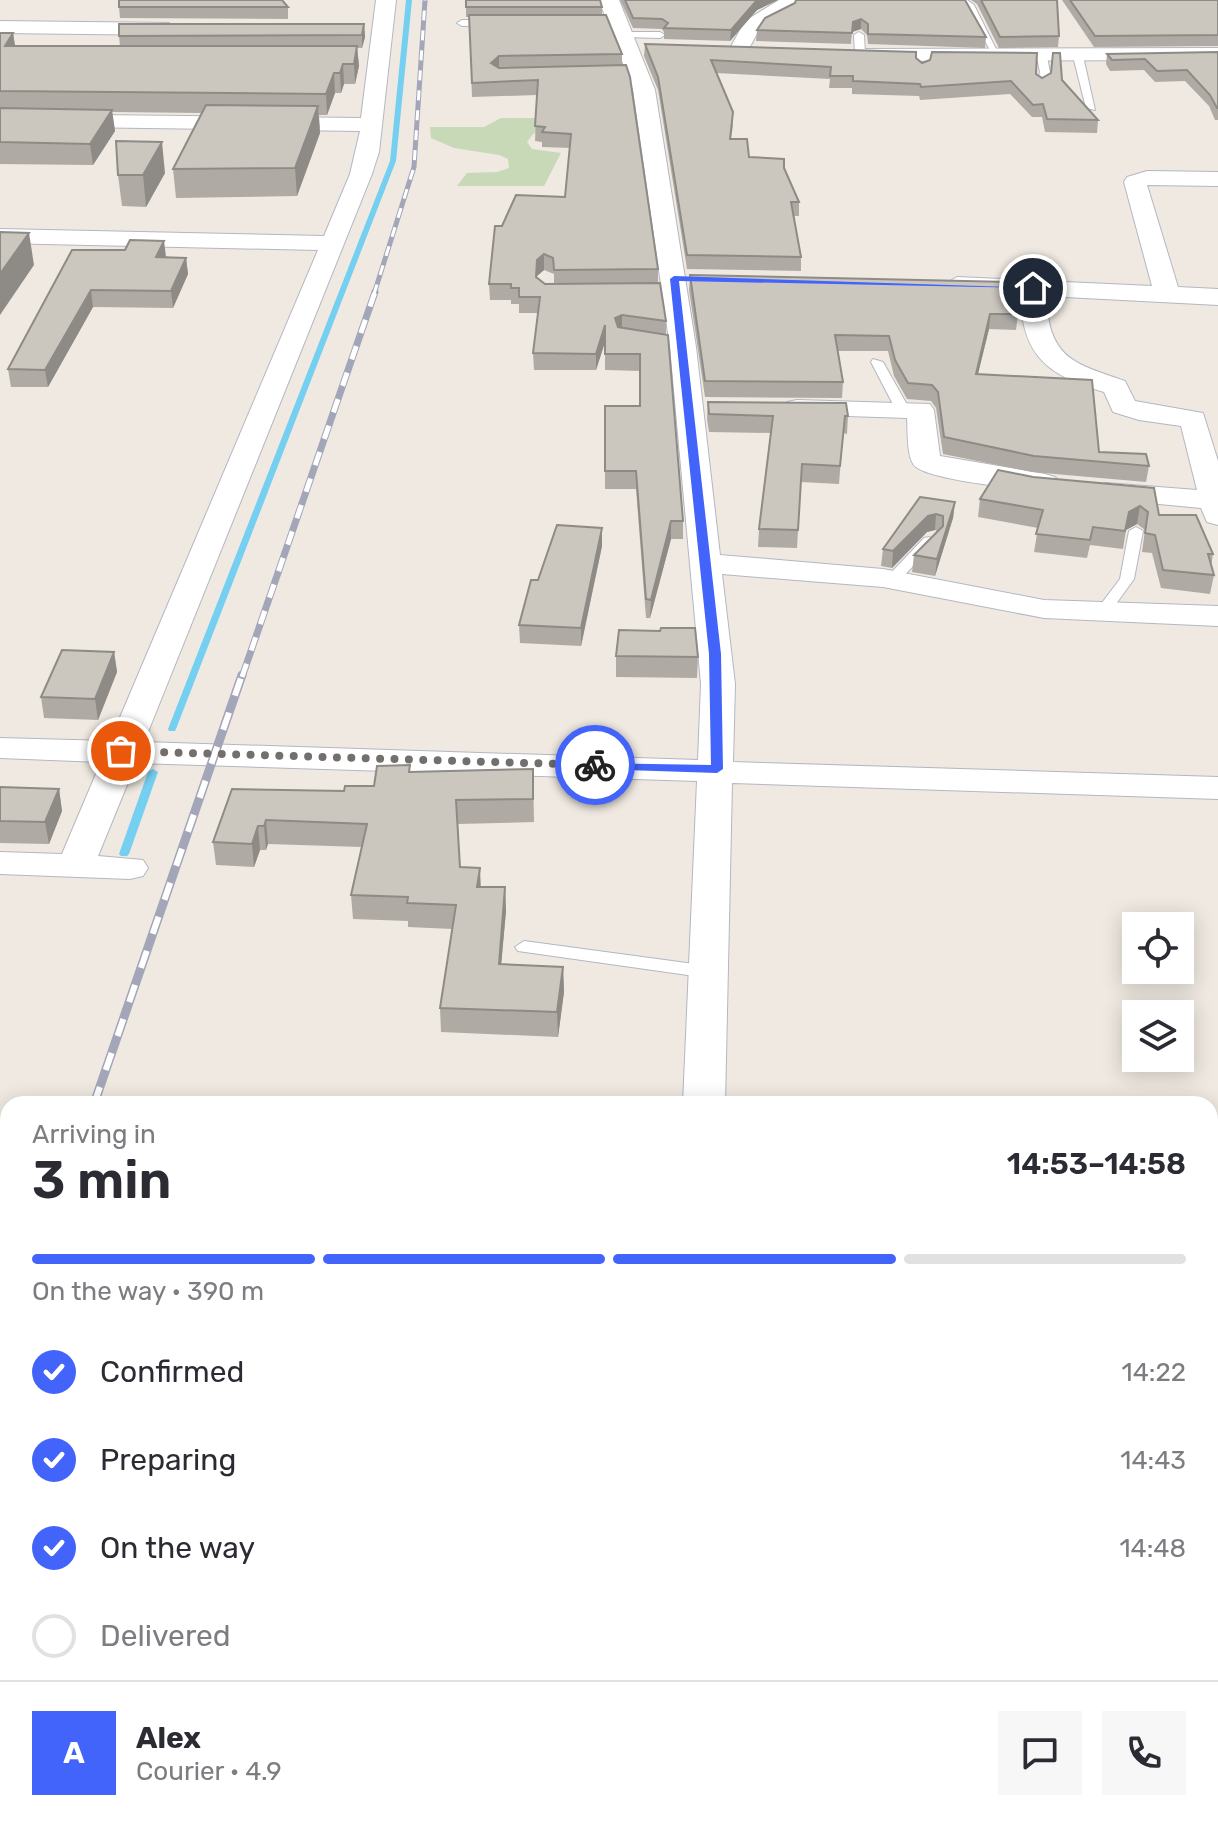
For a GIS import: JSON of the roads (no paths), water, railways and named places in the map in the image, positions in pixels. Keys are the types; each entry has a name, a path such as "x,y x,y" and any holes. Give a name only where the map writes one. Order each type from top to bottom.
{"street":[{"path":"76,865 361,174 370,125 374,28 386,0"},
{"path":"768,51 732,50 756,18 786,7 787,2"},
{"path":"0,27 194,29"},
{"path":"677,48 621,39 679,286 675,346 690,408 718,684 717,769 709,868 704,1096"},
{"path":"853,48 923,63 1076,53 1218,54"},
{"path":"0,120 370,125"},
{"path":"1168,297 1135,182 1147,178 1218,179"},
{"path":"0,236 334,243"},
{"path":"927,283 1168,297 1218,297"},
{"path":"770,408 920,410 926,461 954,469 1216,508 1193,419 1139,412 1123,406 1115,387 1067,371 1050,353 1039,333 1033,313 1033,288"},
{"path":"690,408 722,408"},
{"path":"707,564 807,569 892,580 1044,609 1218,616"},
{"path":"0,748 717,769 1218,788"},
{"path":"0,863 130,868"}],"lane":[{"path":"961,0 971,7 998,57"},
{"path":"462,23 509,23"},
{"path":"621,39 660,35"},
{"path":"1076,53 1091,108"},
{"path":"1042,57 1045,72 1042,85"},
{"path":"877,362 903,410"},
{"path":"1103,612 1127,579 1136,531"},
{"path":"892,580 934,537"},
{"path":"524,947 709,972"}],"waterway":[{"path":"172,729 393,161 409,0"},
{"path":"124,854 153,772"}],"railway":[{"path":"374,294 414,167 425,0"},
{"path":"242,677 375,292"},
{"path":"97,1096 242,675"}]}
